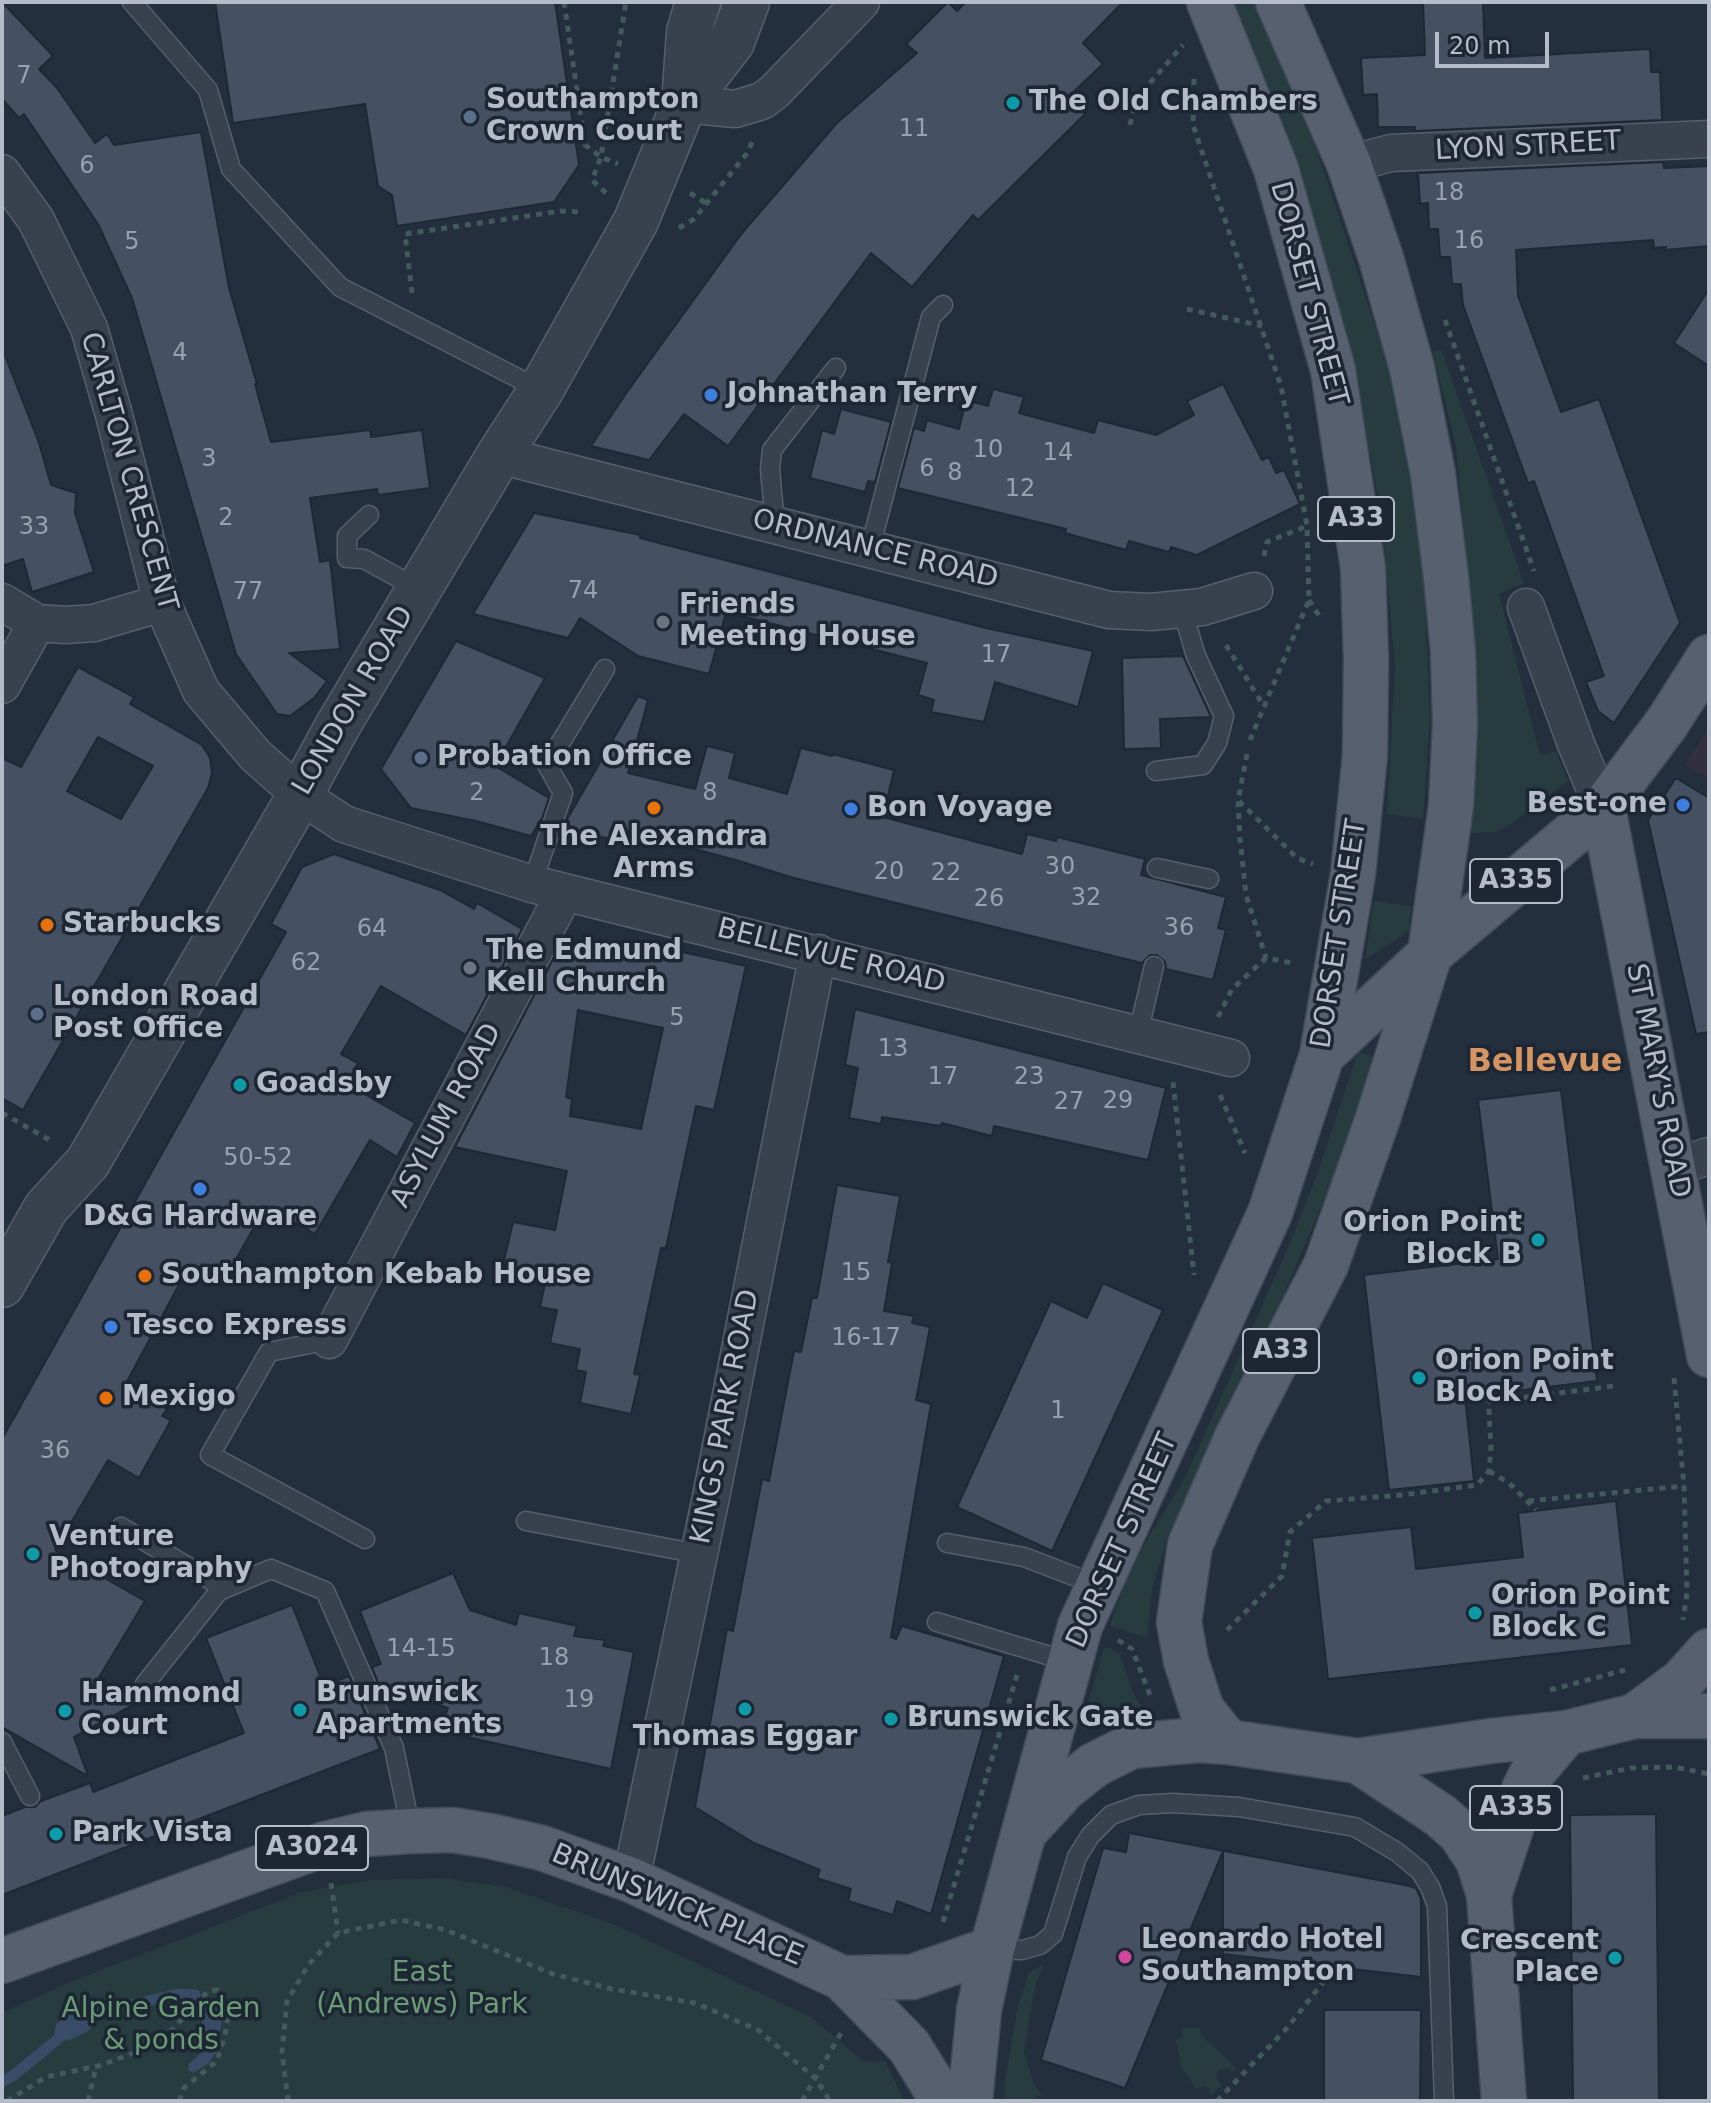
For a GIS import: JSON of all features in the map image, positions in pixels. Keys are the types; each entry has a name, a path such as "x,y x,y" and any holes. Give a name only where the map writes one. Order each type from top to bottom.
{"main road":[{"name":"DORSET STREET","path":"970,2101 979,2010 992,1949 1080,1626 1270,1213 1322,1055 1353,874 1365,755 1363,568 1333,370 1276,169 1209,2"},
{"name":"A33","path":"1228,1742 1202,1710 1186,1661 1179,1622 1190,1545 1237,1437 1326,1265 1377,1121 1430,954 1451,806 1455,724 1453,651 1446,577 1433,474 1412,368 1381,258 1349,164 1278,2"},
{"name":"A335","path":"1322,1055 1430,954 1603,808 1667,723 1709,657"},
{"name":"ST MARY'S ROAD","path":"1603,808 1692,1161 1691,1365"},
{"name":"A335","path":"1635,1716 1682,1681 1709,1651"},
{"name":"A335","path":"1358,1761 1566,1733 1635,1716 1709,1716"},
{"name":"A335","path":"1489,1895 1524,1789 1532,1773 1566,1733"},
{"path":"1024,1833 1094,1765 1132,1746 1198,1740 1358,1761 1441,1816 1460,1833 1478,1860 1489,1895 1504,2101"},
{"name":"BRUNSWICK PLACE","path":"3,1961 325,1844 367,1834 453,1830 517,1841 631,1880 842,1978 909,2046 943,2101"},
{"name":"BRUNSWICK PLACE","path":"842,1978 912,1977 992,1949"}],"street":[{"name":"LONDON ROAD","path":"684,104 689,32 698,2"},
{"name":"LONDON ROAD","path":"2,1285 46,1208 88,1162 337,727 541,390 636,221 684,104 732,42 747,2"},
{"path":"684,104 735,109 762,101 861,2"},
{"name":"LYON STREET","path":"1349,164 1391,153 1709,139"},
{"name":"CARLTON CRESCENT","path":"2,173 36,220 89,328 162,603 201,691 255,755 300,795"},
{"name":"ORDNANCE ROAD","path":"499,455 1109,610 1151,612 1192,608 1254,591"},
{"path":"1530,590 1576,744 1603,808"},
{"path":"2,602 37,623 66,625 94,623 162,603"},
{"path":"2,685 37,623"},
{"name":"BELLEVUE ROAD","path":"300,795 344,824 548,888 1185,1046"},
{"name":"ASYLUM ROAD","path":"329,1340 548,888"},
{"name":"KINGS PARK ROAD","path":"631,1880 818,953"}],"lane":[{"path":"132,2 208,90 231,169 340,287 541,390"},
{"path":"870,548 931,317 943,305"},
{"path":"775,524 770,469 772,450 836,368"},
{"path":"369,515 347,536 347,558 364,559 419,589"},
{"path":"1156,771 1203,765 1217,743 1224,716 1196,656 1192,608"},
{"path":"548,888 563,793 547,765 605,669"},
{"path":"1168,875 1209,879"},
{"path":"1154,966 1185,1046"},
{"path":"329,1340 269,1352 210,1455 365,1539"},
{"path":"526,1521 699,1554"},
{"path":"121,1527 224,1588"},
{"path":"947,1543 1024,1557 1097,1585"},
{"path":"145,1684 224,1588 271,1569 325,1591 394,1748 411,1831"},
{"path":"937,1622 1070,1662"},
{"path":"2,1742 30,1796"},
{"path":"992,1949 1022,1950 1040,1945 1053,1934 1077,1857 1090,1836 1111,1815 1139,1805 1173,1803 1239,1807 1355,1827 1397,1852 1420,1871 1437,1906 1444,2101"}],"path":[{"path":"564,2 585,145 601,157"},
{"path":"592,180 601,157 626,2"},
{"path":"1130,125 1136,99 1186,42 1189,54"},
{"path":"1193,65 1193,125 1281,386 1307,526 1309,600 1264,705 1242,771 1238,801 1246,895 1266,958"},
{"path":"694,219 748,152"},
{"path":"416,326 405,234 561,211 580,212"},
{"path":"1187,309 1263,326"},
{"path":"1444,318 1530,590"},
{"path":"1254,591 1267,542 1307,526"},
{"path":"1192,608 1264,705"},
{"path":"1238,801 1297,858 1317,866"},
{"path":"1266,958 1292,963"},
{"path":"1195,1282 1185,1046 1232,989 1266,958"},
{"path":"1185,1046 1245,1153"},
{"path":"2,1113 88,1162"},
{"path":"1687,1593 1684,1486 1691,1365"},
{"path":"1488,1402 1614,1386"},
{"path":"1227,1630 1282,1576 1290,1532 1326,1501 1477,1485 1489,1471 1488,1392"},
{"path":"1489,1471 1509,1483 1536,1510"},
{"path":"1528,1501 1684,1486"},
{"path":"1111,1636 1132,1649 1155,1705"},
{"path":"1544,1692 1636,1667"},
{"path":"938,1927 944,1921 1017,1673"},
{"path":"1583,1778 1645,1767 1674,1767 1709,1774"},
{"path":"288,2101 282,2052 287,2001 309,1964 338,1933 401,1920 446,1930 553,1974 612,1989 695,2003 758,2030 816,2079 830,2101"},
{"path":"1217,2101 1287,2028 1324,1981"},
{"path":"7,2101 46,2077 96,2067 160,2043 208,1991 218,1990 229,2010 217,2061 184,2088 179,2101"},
{"path":"802,2101 845,2025"},
{"path":"88,2101 96,2067"}],"shaded area":[{"path":"1709,728 1709,778 1685,765"}],"green space":[{"path":"1227,2 1255,2 1317,150 1388,365 1412,482 1425,598 1430,718 1423,819 1387,814 1395,667 1382,516 1355,377"},
{"path":"1441,349 1524,583 1499,594 1540,755 1556,751 1568,781 1497,832 1469,833 1472,615 1456,446 1433,352"},
{"path":"1374,901 1411,906 1409,931 1365,960"},
{"path":"1358,1052 1374,1056 1352,1134 1279,1306 1167,1538 1152,1589 1147,1638 1110,1626 1130,1568 1186,1476 1287,1250 1319,1169"},
{"path":"1104,1647 1119,1652 1134,1695 1144,1709 1086,1730 1081,1728"},
{"name":"East (Andrews) Park","path":"442,1878 505,1887 613,1924 811,2017 864,2062 885,2061 904,2101 2,2101 2,2013 68,1983 302,1892 371,1880"},
{"path":"1044,1964 1035,1986 1024,2052 1033,2082 1042,2095 1035,2097 1036,2101 1005,2101 1005,2081 1018,2005 1029,1973"},
{"path":"1182,2028 1200,2028 1201,2035 1236,2068 1233,2072 1227,2068 1219,2070 1216,2076 1221,2086 1209,2097 1209,2088 1196,2089 1181,2067 1176,2040 1183,2037"}],"water":[{"path":"213,2001 222,2016 218,2050 209,2063 193,2073 188,2070 189,2064 201,2053 204,2033 200,2012 204,2003"},
{"path":"83,2003 95,2003 100,2009 99,2018 88,2031 61,2041 54,2035 56,2025"}],"building":[{"path":"2,2 53,56 39,69 57,88 95,143 107,134 114,145 201,132 229,288 271,442 370,430 371,437 422,430 430,488 378,495 377,489 310,498 320,562 330,560 340,649 289,653 327,681 314,698 290,716 277,714 236,654 132,298 98,224 24,114 19,118 2,99"},
{"name":"Southampton Crown Court","path":"215,2 555,2 579,165 554,202 397,226 392,195 378,186 365,104 233,123"},
{"path":"948,2 957,11 966,2 1123,2 1083,43 1103,64 1068,97 1085,114 978,220 973,215 912,287 871,253 728,446 684,414 649,460 591,446 742,233 837,123 917,53 906,44"},
{"path":"1423,2 1483,2 1485,58 1650,49 1651,72 1660,72 1662,120 1415,131 1415,127 1378,127 1377,94 1363,95 1361,58 1425,55"},
{"path":"1663,162 1664,168 1709,166 1709,246 1665,250 1666,247 1654,248 1653,240 1516,250 1518,296 1561,412 1599,399 1680,623 1614,723 1598,711 1586,682 1604,676 1534,481 1528,483 1463,305 1461,284 1452,284 1450,257 1440,257 1438,229 1429,229 1428,203 1420,204 1418,173"},
{"path":"1709,289 1709,366 1674,343"},
{"path":"4,353 39,443 51,485 76,493 75,513 94,572 32,592 23,559 2,566"},
{"path":"1223,384 1262,460 1269,457 1276,473 1284,470 1300,504 1197,555 1171,547 1169,552 1129,541 1126,550 1065,533 1066,529 898,488 914,428 924,431 927,420 959,429 966,400 988,406 993,389 1024,397 1019,413 1094,433 1098,420 1156,435 1194,415 1187,401"},
{"path":"841,409 891,422 875,482 868,481 865,492 810,478 822,430 834,434"},
{"path":"534,513 640,535 640,538 986,628 1093,651 1078,707 995,682 984,722 931,712 934,700 918,695 927,663 726,612 709,674 638,656 580,618 568,638 473,614"},
{"path":"456,641 545,678 495,766 549,798 531,836 411,808 381,769"},
{"path":"1183,656 1211,717 1160,719 1161,748 1124,749 1122,658"},
{"path":"78,667 134,697 130,704 202,745 210,758 212,773 208,788 23,1110 2,1098 2,758 21,767","holes":["98,737 153,766 121,819 67,791"]},
{"path":"638,696 648,700 628,773 695,789 707,746 735,753 729,778 787,794 801,748 833,754 894,770 883,817 1022,854 1027,834 1056,841 1057,837 1145,859 1141,875 1226,897 1218,928 1226,930 1213,980 1166,969 1165,962 1157,955 1150,955 1142,963 794,878 613,827 610,839 580,832 565,823"},
{"path":"1676,778 1709,798 1709,1032 1696,1034 1648,820"},
{"path":"334,854 440,890 474,909 477,903 522,929 466,1035 381,986 341,1054 358,1063 347,1084 415,1123 397,1157 370,1140 315,1234 266,1206 221,1286 188,1268 124,1387 167,1409 162,1416 171,1420 139,1478 108,1460 55,1550 145,1601 95,1684 135,1704 74,1737 88,1776 2,1727 2,1439 286,932 271,924 302,867"},
{"path":"564,938 632,955 636,942 746,966 714,1110 696,1106 666,1248 661,1248 634,1374 640,1375 631,1414 580,1403 586,1372 576,1370 580,1349 550,1343 557,1310 540,1307 547,1274 503,1265 513,1222 555,1230 567,1171 455,1147","holes":["578,1010 663,1028 641,1129 570,1116 572,1099 566,1097"]},
{"path":"855,1009 1166,1088 1148,1160 994,1126 992,1136 942,1123 941,1126 882,1117 881,1124 849,1118 858,1068 845,1065"},
{"path":"1561,1090 1597,1381 1465,1397 1474,1481 1389,1490 1364,1275 1498,1259 1478,1100"},
{"path":"837,1185 900,1196 888,1262 892,1263 884,1311 914,1316 912,1323 930,1327 916,1400 931,1404 891,1637 896,1639 902,1626 1004,1656 931,1914 897,1901 893,1915 848,1901 851,1889 817,1878 820,1870 754,1843 695,1807 727,1629 733,1631 762,1479 769,1481 794,1351 801,1352 812,1298 817,1298"},
{"path":"1103,1283 1163,1310 1052,1551 957,1507 1051,1301 1087,1318"},
{"name":"Orion Point Block C","path":"1616,1501 1632,1645 1328,1679 1312,1538 1411,1527 1416,1569 1523,1557 1518,1513"},
{"path":"453,1573 470,1610 516,1625 519,1613 577,1626 574,1636 605,1640 603,1646 634,1652 611,1769 440,1731 448,1708 380,1687 372,1667 381,1664 360,1611"},
{"name":"Brunswick Apartments","path":"292,1605 324,1686 349,1676 380,1749 2,1895 2,1816 25,1807 35,1807 41,1801 90,1783 93,1792 244,1733 206,1638"},
{"name":"Crescent Place","path":"1656,1814 1659,2101 1573,2101 1570,1815"},
{"name":"Leonardo Hotel Southampton","path":"1129,1833 1405,1885 1416,1888 1421,1899 1421,1977 1223,1954 1223,1851 1125,2088 1041,2060 1103,1848 1126,1852"},
{"path":"1324,2010 1421,2010 1420,2101 1324,2101"}],"waterway":[{"path":"98,2007 123,2007 178,1994 195,1995"},
{"path":"2,2082 58,2039"}],"place":[{"name":"The Old Chambers","path":"1013,103"},
{"name":"Southampton Crown Court","path":"470,117"},
{"name":"Johnathan Terry","path":"711,395"},
{"name":"Friends Meeting House","path":"663,622"},
{"name":"Probation Office","path":"421,758"},
{"name":"Best-one","path":"1683,805"},
{"name":"The Alexandra Arms","path":"654,808"},
{"name":"Bon Voyage","path":"851,809"},
{"name":"Starbucks","path":"47,925"},
{"name":"The Edmund Kell Church","path":"470,968"},
{"name":"London Road Post Office","path":"37,1014"},
{"name":"Goadsby","path":"240,1085"},
{"name":"D&G Hardware","path":"200,1189"},
{"name":"Orion Point Block B","path":"1538,1240"},
{"name":"Southampton Kebab House","path":"145,1276"},
{"name":"Tesco Express","path":"111,1327"},
{"name":"Orion Point Block A","path":"1419,1378"},
{"name":"Mexigo","path":"106,1398"},
{"name":"Venture Photography","path":"33,1554"},
{"name":"Orion Point Block C","path":"1475,1613"},
{"name":"Thomas Eggar","path":"745,1709"},
{"name":"Brunswick Apartments","path":"300,1710"},
{"name":"Hammond Court","path":"65,1711"},
{"name":"Brunswick Gate","path":"891,1719"},
{"name":"Park Vista","path":"56,1834"},
{"name":"Leonardo Hotel Southampton","path":"1125,1957"},
{"name":"Crescent Place","path":"1615,1958"}],"district":[{"name":"Bellevue","path":"1545,1063"}],"park label":[{"name":"Alpine Garden & ponds","path":"161,2026"}]}
